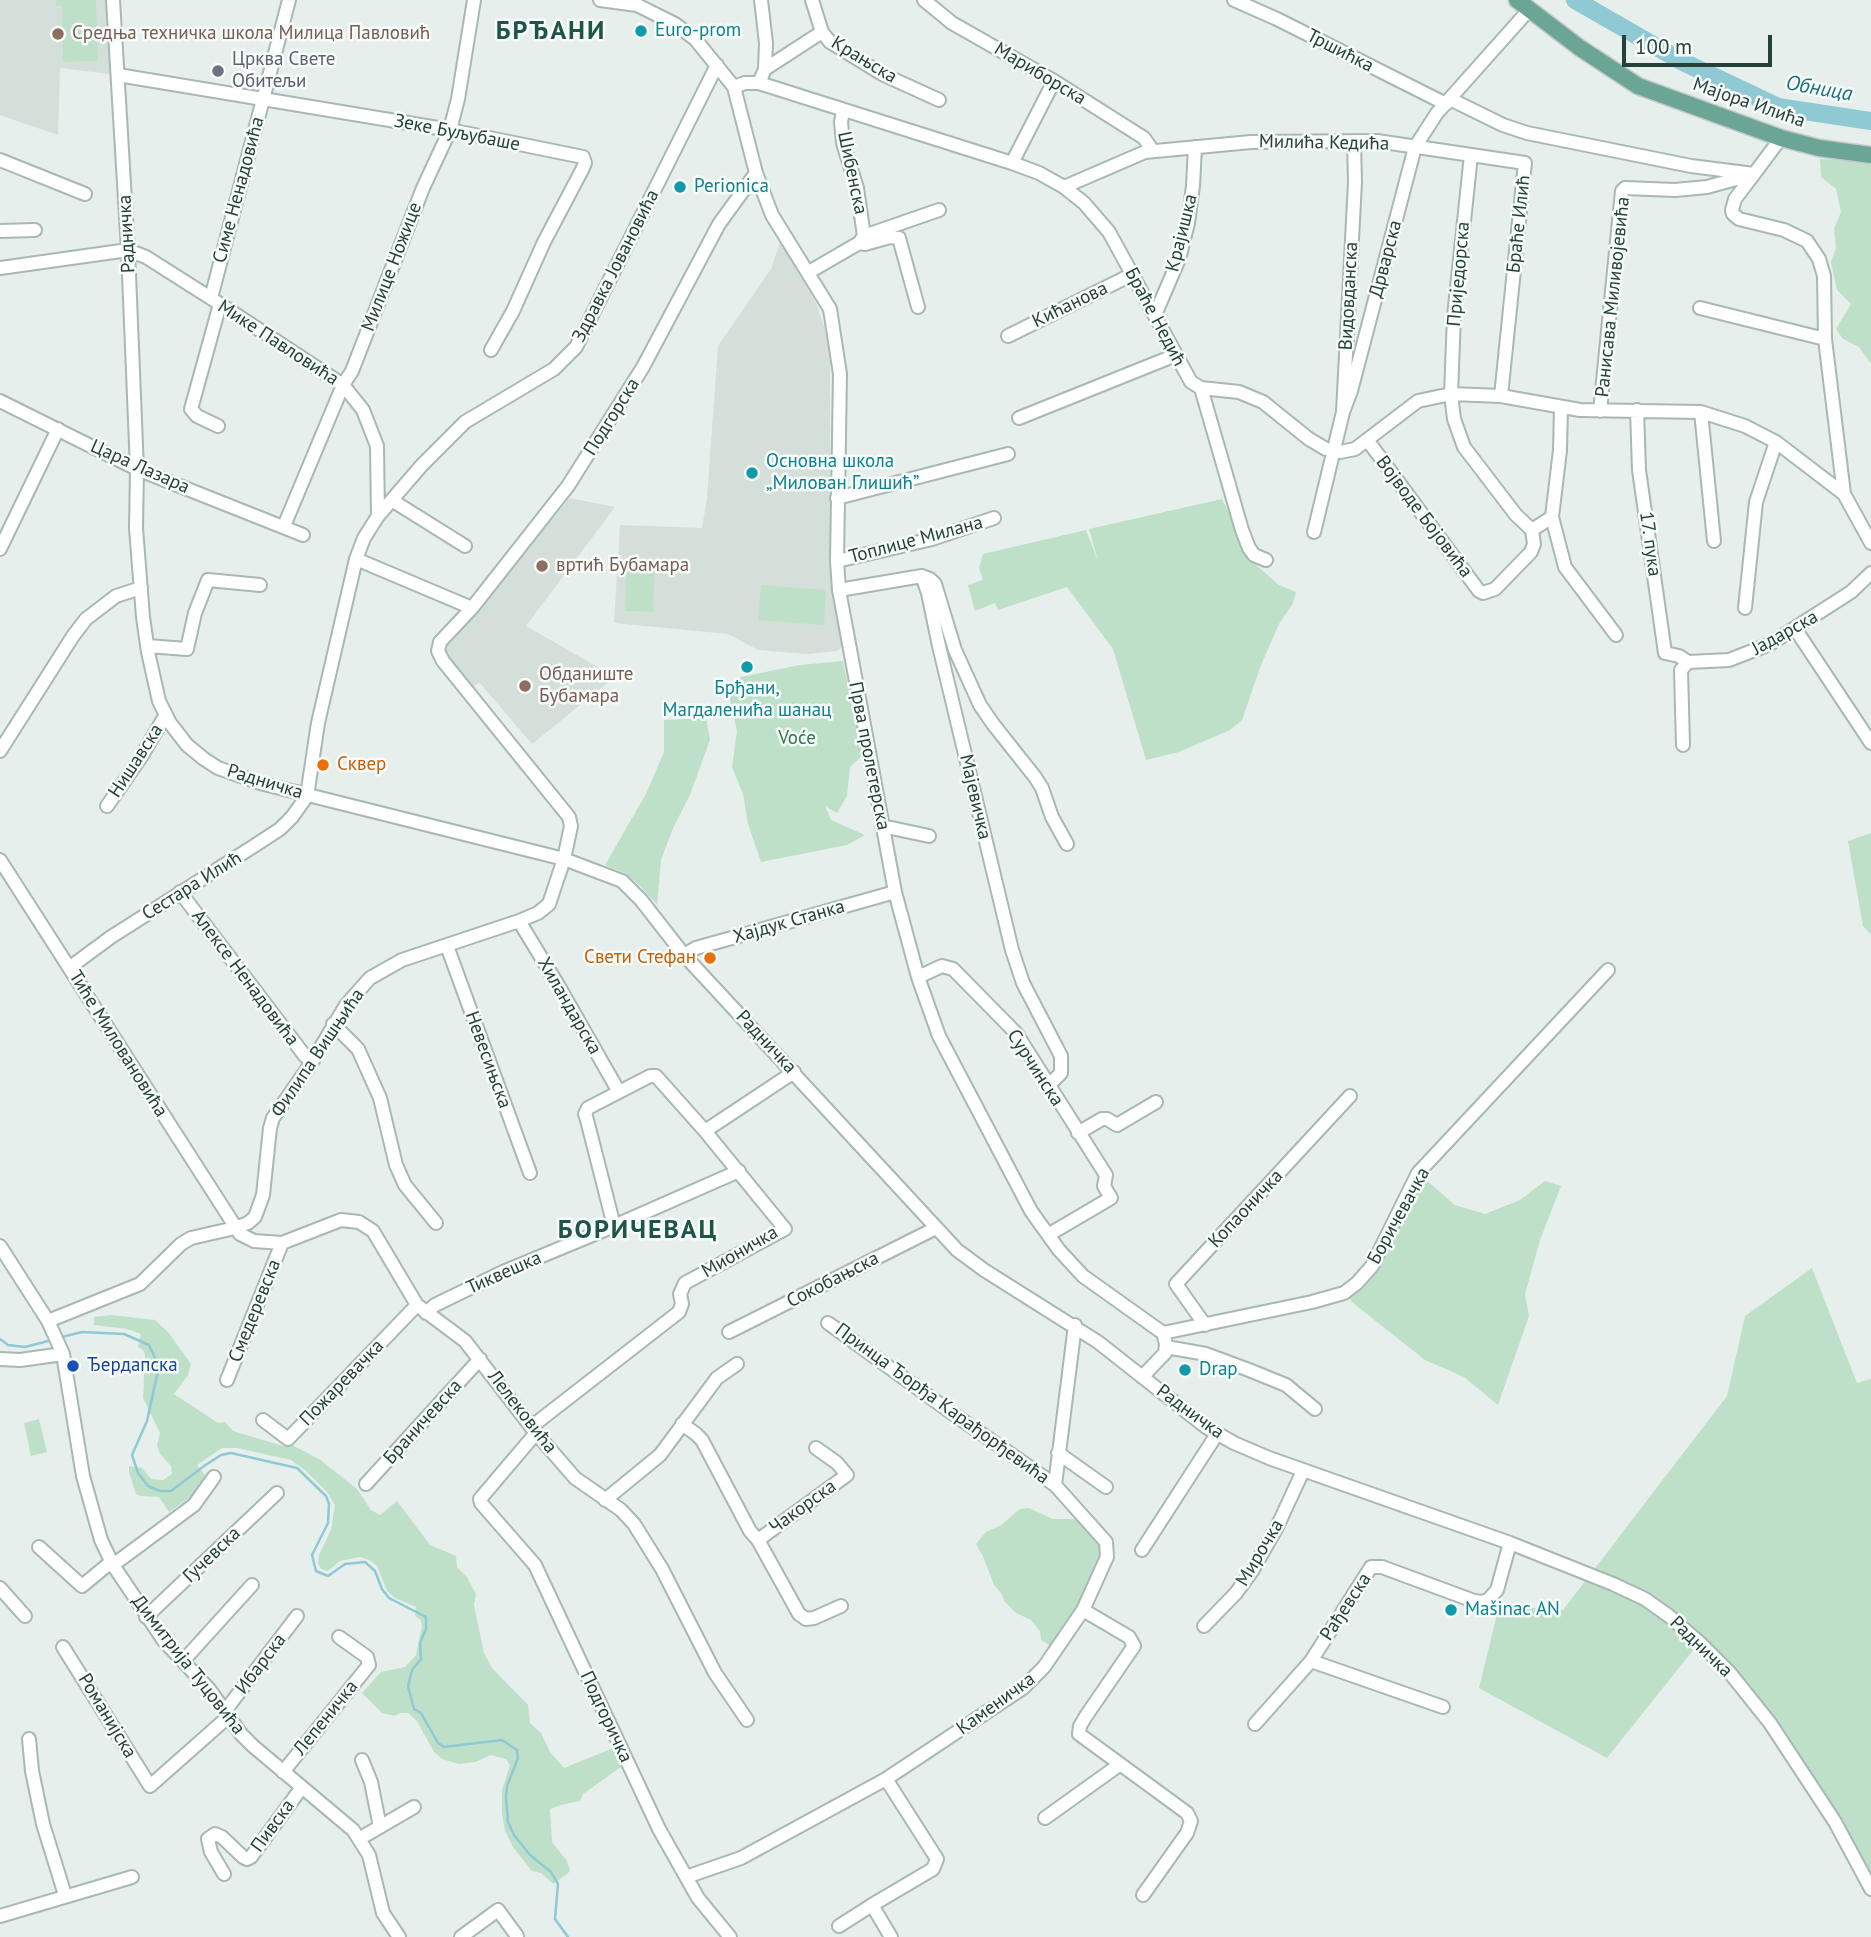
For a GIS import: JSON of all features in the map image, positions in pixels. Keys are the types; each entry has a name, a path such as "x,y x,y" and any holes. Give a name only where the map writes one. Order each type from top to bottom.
{"main road":[{"name":"Мајора Илића","path":"1522,5 1638,86 1781,138 1827,149 1871,155"}],"street":[{"name":"Радничка","path":"113,0 128,250 137,469 136,528 141,589 147,646 156,689 165,716 187,745 211,764 247,779 564,859 614,877 630,888 684,955 936,1228 969,1260 1075,1325 1217,1434 1303,1471 1510,1543 1645,1599 1700,1643 1730,1673 1770,1723 1835,1822 1871,1889"},
{"name":"Симе Ненадовића","path":"218,426 197,416 191,409 263,99 289,0"},
{"name":"Милице Ножице","path":"284,526 343,385 352,372 423,188 450,130 458,99 474,0"},
{"name":"Прва пролетерска","path":"600,0 637,5 655,12 695,39 734,87 756,173 772,215 830,309 839,374 839,590 895,892 918,977 939,1036 1018,1188 1048,1235 1069,1263 1091,1283 1163,1334"},
{"path":"759,83 765,69 766,33 761,0"},
{"name":"Крањска","path":"812,0 822,32 830,42 882,74 939,100"},
{"name":"Мариборска","path":"924,0 952,23 1054,81 1144,138 1153,151"},
{"name":"Тршићка","path":"1234,0 1448,102 1503,125 1527,133 1691,166 1754,174"},
{"name":"Милића Кедића","path":"1064,187 1135,155 1153,151 1251,142 1377,141 1415,147 1430,123 1522,5"},
{"path":"765,69 822,32"},
{"name":"Здравка Јовановића","path":"307,796 318,723 356,559 364,538 378,516 442,443 466,422 554,369 576,346 717,65"},
{"name":"Зеке Буљубаше","path":"118,75 450,130 583,157 584,160 513,311 491,350"},
{"path":"1012,163 1054,81"},
{"name":"Браће Недић","path":"734,87 745,83 759,83 1012,163 1039,173 1064,187 1084,203 1102,223 1133,274 1191,382 1201,388"},
{"name":"Шибенска","path":"843,111 843,144 857,188 861,239"},
{"path":"1781,138 1735,199 1732,210 1739,219 1784,230 1807,241 1814,250 1824,276 1825,339 1844,494 1871,543"},
{"name":"Видовданска","path":"1314,532 1343,412 1355,182 1354,141"},
{"name":"Крајишка","path":"1155,315 1179,259 1188,223 1195,147"},
{"name":"Браће Илић","path":"1415,147 1525,163 1501,396"},
{"name":"Дрварска","path":"1343,412 1351,391 1415,147"},
{"name":"Приједорска","path":"1451,394 1461,240 1471,155"},
{"path":"0,160 85,194"},
{"name":"Подгорска","path":"440,642 472,608 547,515 587,457 643,367 719,224 756,173"},
{"name":"Ранисава Миливојевића","path":"1600,411 1622,191 1625,188 1696,189 1754,174"},
{"name":"Шибенска","path":"809,272 831,261 861,239 939,210"},
{"path":"0,230 35,230"},
{"path":"861,239 865,244 890,237 899,238 918,307"},
{"path":"0,268 128,250"},
{"name":"Мике Павловића","path":"128,250 146,257 343,385 363,410 377,446 378,516"},
{"name":"Кићанова","path":"1008,336 1133,274"},
{"path":"1700,308 1825,339"},
{"path":"1019,418 1176,355"},
{"path":"1266,560 1254,555 1242,530 1201,388 1231,390 1249,395 1278,412 1319,446 1335,451 1350,450 1368,441 1418,401 1451,394 1501,396 1561,408 1600,411 1701,412 1745,426 1776,442 1844,494"},
{"path":"1451,394 1460,439 1516,515 1532,530 1552,517"},
{"name":"Цара Лазара","path":"0,401 137,469 303,535"},
{"path":"1561,408 1560,450 1552,517 1565,567 1616,635"},
{"name":"17. пука","path":"1637,410 1639,470 1665,653 1679,656 1688,662"},
{"path":"1701,412 1714,541"},
{"path":"0,549 58,429"},
{"name":"Војводе Бојовића","path":"1368,441 1479,591 1483,593 1495,589 1531,552 1534,544 1532,530"},
{"path":"1745,608 1756,502 1776,442"},
{"path":"837,498 1008,454"},
{"path":"393,501 465,546"},
{"name":"Топлице Милана","path":"837,561 932,539 995,518"},
{"path":"356,559 472,608"},
{"name":"Јадарска","path":"1688,662 1739,658 1796,630 1851,592 1871,573"},
{"path":"839,590 922,576 935,584 964,673 980,705 1042,788 1052,817 1067,844"},
{"name":"Мајевичка","path":"922,576 1012,950 1023,983 1061,1056 1061,1073 1048,1086"},
{"path":"147,646 187,649 195,613 208,580 260,585"},
{"path":"0,751 6,730 86,619 116,596 141,589"},
{"path":"1796,630 1871,743"},
{"name":"Филипа Вишњића","path":"56,1338 139,1284 181,1244 191,1238 248,1223 258,1212 263,1195 273,1118 313,1062 333,1024 354,995 380,971 401,960 519,921 538,913 549,904 564,859 571,826 569,817 443,662 438,651 440,642"},
{"path":"1683,746 1681,670 1688,662"},
{"path":"951,696 961,689 964,673"},
{"name":"Нишавска","path":"107,806 165,716"},
{"name":"Сестара Илић","path":"69,968 180,892 280,829 307,796"},
{"path":"882,826 929,836"},
{"name":"Тиће Миловановића","path":"0,860 235,1228"},
{"name":"Алексе Ненадовића","path":"180,892 305,1056 313,1062"},
{"name":"Хајдук Станка","path":"684,955 696,948 895,892"},
{"name":"Хиландарска","path":"519,921 618,1092"},
{"name":"Невесињска","path":"447,946 530,1173"},
{"name":"Сурчинска","path":"918,977 942,967 953,969 1016,1033 1106,1175 1104,1186 1111,1198 1048,1235"},
{"name":"Боричевачка","path":"1163,1334 1344,1293 1357,1283 1372,1266 1418,1173 1608,970"},
{"path":"333,1024 358,1049 380,1098 396,1165 405,1185 436,1223"},
{"path":"705,1130 794,1072"},
{"name":"Мионичка","path":"480,1499 534,1430 679,1312 682,1304 680,1294 685,1283 785,1229 705,1130 656,1076 650,1076 618,1092"},
{"path":"614,1226 585,1114 588,1108 618,1092"},
{"name":"Копаоничка","path":"1205,1325 1175,1284 1350,1096"},
{"path":"1078,1133 1102,1119 1117,1125 1156,1102"},
{"name":"Тиквешка","path":"422,1309 739,1171"},
{"name":"Лелековића","path":"235,1228 240,1234 254,1241 282,1243 341,1220 365,1224 373,1231 422,1309 458,1334 575,1478 634,1524 682,1606 711,1666 747,1720"},
{"name":"Сокобањска","path":"729,1332 936,1228"},
{"name":"Смедеревска","path":"227,1380 282,1243"},
{"path":"0,1246 56,1338 20,1360 0,1359"},
{"name":"Пожаревачка","path":"263,1420 288,1439 422,1309"},
{"name":"Принца Ђорђа Карађорђевића","path":"828,1323 1055,1485"},
{"path":"1055,1485 1075,1325"},
{"path":"1142,1377 1163,1356 1166,1347 1163,1334"},
{"name":"Димитрија Туцовића","path":"56,1338 83,1476 101,1540 112,1563 164,1641 184,1660 253,1746 353,1830 369,1856 379,1903 399,1937"},
{"path":"1166,1347 1206,1354 1262,1375 1286,1385 1315,1409"},
{"name":"Браничевска","path":"366,1484 480,1359"},
{"path":"605,1500 660,1455 716,1378 737,1364"},
{"name":"Чакорска","path":"682,1424 702,1440 750,1531 803,1617 814,1619 841,1606"},
{"path":"1142,1550 1217,1434"},
{"name":"Чакорска","path":"758,1540 847,1475 837,1462 816,1448"},
{"path":"1058,1452 1105,1487"},
{"name":"Мирочка","path":"1204,1626 1252,1571 1277,1527 1303,1471"},
{"path":"38,1547 82,1586 194,1505 214,1477"},
{"name":"Каменичка","path":"686,1877 741,1858 886,1779 1035,1678 1083,1610 1107,1557 1106,1542 1055,1485"},
{"name":"Гучевска","path":"146,1617 278,1493"},
{"name":"Подгоричка","path":"480,1499 483,1508 535,1565 659,1829 698,1898 730,1937"},
{"name":"Рађевска","path":"1255,1724 1311,1661 1371,1567 1382,1567 1482,1602 1488,1600 1497,1590 1510,1543"},
{"path":"184,1660 252,1585"},
{"path":"0,1588 25,1616"},
{"path":"1083,1610 1129,1637 1133,1649 1080,1726 1079,1734 1187,1813 1191,1821 1187,1833 1143,1895"},
{"name":"Ибарска","path":"150,1786 227,1714 297,1616"},
{"name":"Лепеничка","path":"283,1772 369,1665 367,1657 339,1637"},
{"name":"Романијска","path":"63,1647 150,1786"},
{"path":"1311,1661 1443,1707"},
{"path":"29,1739 32,1771 43,1824 65,1895"},
{"path":"362,1760 380,1826"},
{"path":"1045,1818 1119,1765"},
{"path":"839,1926 933,1869 937,1862 886,1779"},
{"name":"Пивска","path":"224,1874 211,1852 208,1839 215,1834 243,1857 251,1857 302,1787"},
{"path":"359,1839 414,1807"},
{"path":"0,1916 132,1877"},
{"path":"872,1905 891,1937"},
{"path":"461,1937 498,1910 517,1936"}],"shaded area":[{"name":"Средња техничка школа Милица Павловић","path":"0,0 113,0 118,75 60,68 58,135 0,115"},
{"path":"780,242 817,305 825,330 830,362 830,567 841,648 837,651 807,654 758,650 728,634 614,623 620,525 702,528 707,498 718,346 771,269"},
{"name":"вртић Бубамара","path":"570,498 615,507 526,626 615,677 532,744 479,682 474,687 443,651"}],"green space":[{"path":"56,0 96,0 98,61 63,62 62,6 56,6"},
{"path":"1820,159 1871,162 1871,364 1859,347 1843,339 1836,329 1851,304 1837,290 1831,262 1836,248 1834,229 1841,212 1836,189 1821,177"},
{"path":"1222,499 1256,565 1279,585 1296,592 1293,603 1279,624 1261,665 1242,720 1230,730 1179,752 1146,760 1113,649 1067,587 998,610 995,603 975,611 968,585 983,580 979,568 983,554 1086,530 1098,561 1089,529"},
{"path":"627,560 655,561 653,612 625,611"},
{"path":"761,585 826,590 824,625 758,620"},
{"name":"Voće","path":"843,661 862,756 850,767 847,796 837,813 825,806 831,820 865,835 847,845 761,862 748,824 743,794 732,767 737,731 729,696 741,677 800,665"},
{"path":"706,718 710,740 690,795 661,860 657,905 625,873 605,865 646,794 664,752 664,720"},
{"path":"1871,833 1871,935 1863,926 1848,841"},
{"path":"1418,1173 1455,1205 1485,1214 1520,1200 1545,1181 1561,1186 1540,1240 1525,1294 1529,1316 1498,1405 1464,1377 1425,1360 1344,1293 1357,1283"},
{"path":"1812,1268 1857,1383 1871,1379 1871,1881 1846,1834 1702,1639 1607,1758 1479,1688 1499,1606 1563,1610 1727,1396 1745,1316"},
{"path":"111,1315 155,1320 169,1333 191,1364 188,1375 174,1394 218,1423 225,1422 233,1431 283,1446 292,1445 319,1459 357,1489 371,1510 380,1515 397,1501 430,1545 456,1556 457,1567 467,1577 476,1594 474,1605 484,1653 492,1668 528,1705 530,1723 541,1733 550,1752 564,1768 613,1748 621,1767 583,1794 580,1801 550,1809 552,1842 567,1861 570,1871 567,1874 553,1884 541,1873 532,1871 513,1847 505,1831 502,1813 502,1790 510,1765 506,1759 491,1755 475,1762 459,1764 442,1759 434,1752 417,1721 408,1713 394,1716 382,1713 362,1693 381,1672 405,1667 416,1655 421,1620 415,1616 416,1607 395,1598 387,1591 377,1566 369,1560 360,1557 340,1561 328,1571 321,1569 318,1563 319,1555 331,1530 335,1505 327,1492 306,1471 291,1460 237,1448 222,1448 197,1465 205,1475 195,1494 169,1512 159,1497 136,1494 129,1466 142,1468 151,1479 163,1480 172,1474 171,1466 160,1454 157,1445 160,1433 143,1398 145,1357 144,1351 138,1347 141,1334 127,1329 94,1325 94,1317"},
{"path":"39,1419 47,1452 31,1456 24,1423"},
{"path":"1029,1508 1053,1519 1074,1519 1100,1544 1103,1556 1075,1615 1051,1646 1041,1640 1040,1631 1031,1620 1016,1613 1005,1602 994,1585 976,1544 986,1532 1001,1525 1020,1509"}],"waterway":[{"name":"Обница","path":"1575,0 1681,61 1778,107 1871,121"},
{"path":"62,1337 82,1332 124,1334 149,1345 159,1366 147,1421 132,1455 138,1473 148,1486 160,1491 171,1491 221,1455 231,1453 297,1468 326,1496 329,1504 328,1523 312,1555 316,1571 328,1576 345,1564 365,1562 375,1571 389,1598 426,1617 426,1629 420,1643 421,1659 412,1670 408,1686 414,1709 421,1713 438,1743 444,1747 502,1740 517,1750 518,1758 507,1786 508,1822 514,1835 530,1855 551,1872 558,1884 555,1919 568,1937"},
{"path":"0,1339 8,1345 25,1347 52,1340"}],"place":[{"name":"Euro-prom","path":"641,31"},
{"name":"Средња техничка школа Милица Павловић","path":"58,34"},
{"name":"Црква Свете Обитељи","path":"218,71"},
{"name":"Perionica","path":"680,187"},
{"name":"Основна школа „Милован Глишић”","path":"752,473"},
{"name":"вртић Бубамара","path":"542,566"},
{"name":"Брђани, Магдаленића шанац","path":"747,667"},
{"name":"Обданиште Бубамара","path":"525,686"},
{"name":"Сквер","path":"323,765"},
{"name":"Свети Стефан","path":"710,958"},
{"name":"Ђердапска","path":"73,1366"},
{"name":"Drap","path":"1185,1370"},
{"name":"Mašinac AN","path":"1451,1610"}],"district":[{"name":"БРЂАНИ","path":"551,32"},
{"name":"БОРИЧЕВАЦ","path":"638,1231"}]}
